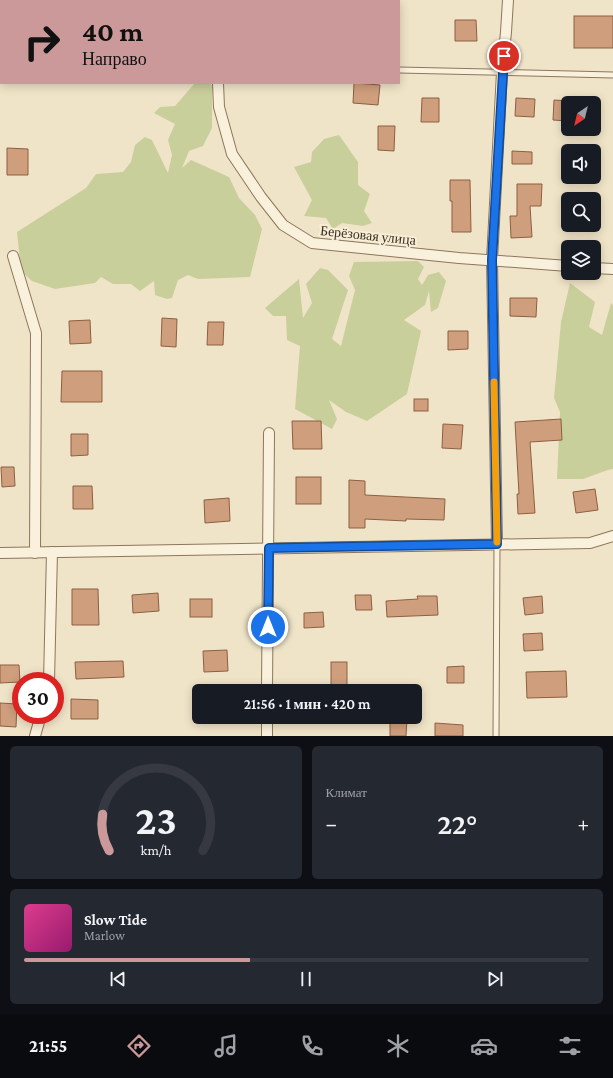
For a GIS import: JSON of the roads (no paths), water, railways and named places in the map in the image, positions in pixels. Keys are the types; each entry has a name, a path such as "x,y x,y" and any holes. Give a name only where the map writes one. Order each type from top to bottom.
{"street":[{"path":"497,544 492,260 502,72 508,0"},
{"name":"Берёзовая улица","path":"218,84 219,107 232,154 261,197 283,225 312,243 459,258 561,265"},
{"path":"13,256 36,333 35,553"},
{"path":"601,268 613,269"},
{"path":"268,684 269,433"},
{"path":"0,553 590,543 613,536"},
{"path":"49,672 52,552"},
{"path":"34,736 38,724"},
{"path":"267,724 267,736"}],"lane":[{"path":"400,70 613,75"},
{"path":"496,736 497,544"}]}
